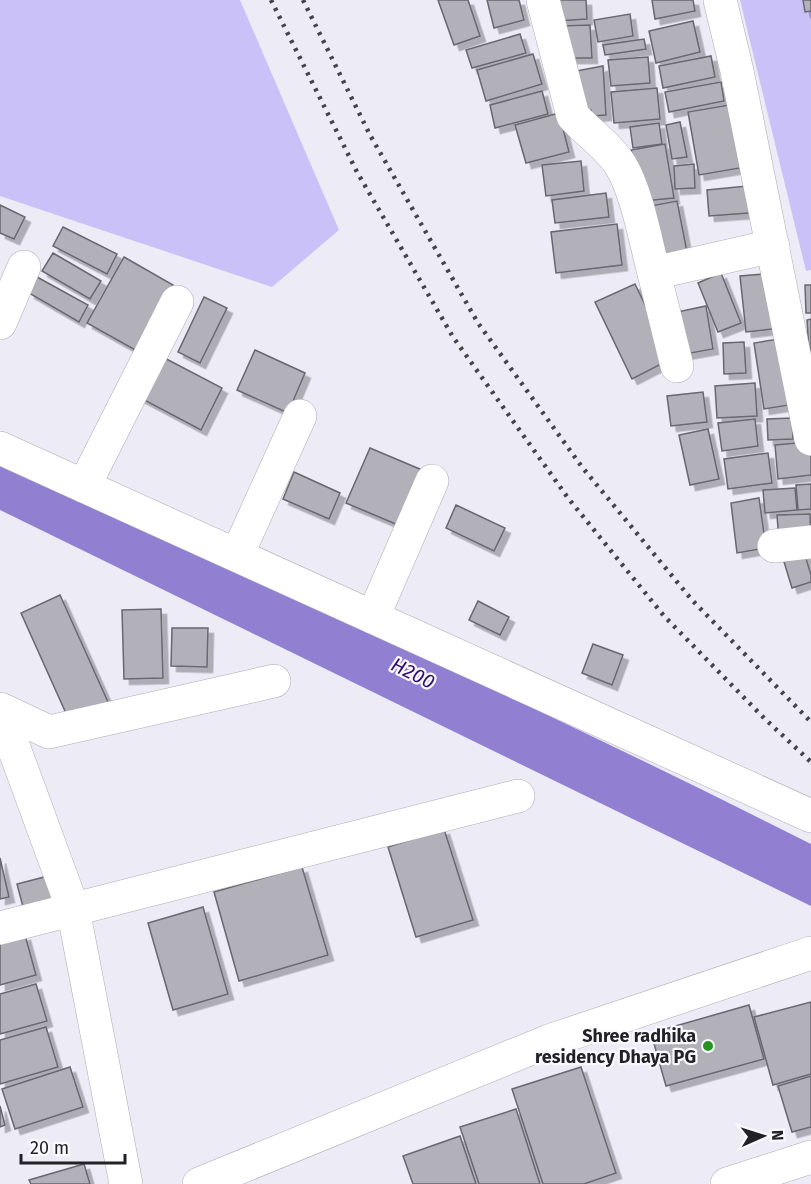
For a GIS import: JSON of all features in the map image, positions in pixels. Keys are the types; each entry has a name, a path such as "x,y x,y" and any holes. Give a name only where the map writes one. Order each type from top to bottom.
{"street":[{"path":"543,0 573,116 608,148 622,167 635,201 677,366"},
{"path":"720,0 811,439"},
{"path":"654,273 772,246"},
{"path":"0,323 24,267"},
{"path":"84,486 177,303"},
{"path":"237,555 300,416"},
{"path":"0,448 811,816"},
{"path":"373,617 432,481"},
{"path":"774,546 811,542"},
{"path":"0,710 49,732 274,681"},
{"path":"0,710 73,909 126,1184"},
{"path":"0,928 518,796"},
{"path":"199,1184 549,1041 811,953"},
{"path":"727,1184 811,1157"}],"shaded area":[{"path":"0,0 240,0 339,230 272,287 0,196"},
{"path":"740,0 811,0 811,270 806,271"}],"water":[{"name":"H200","path":"0,460 509,696 811,844 811,906 0,510"}],"building":[{"path":"438,0 468,0 480,36 454,45"},
{"path":"487,0 519,0 524,20 494,28"},
{"path":"555,0 586,0 587,19 557,21"},
{"path":"652,0 693,0 695,11 655,19"},
{"path":"803,0 811,0 811,11 805,12"},
{"path":"630,14 633,36 598,42 594,20"},
{"path":"693,21 700,52 656,63 649,31"},
{"path":"590,25 592,58 567,58 558,26"},
{"path":"520,34 526,53 472,68 466,50"},
{"path":"644,39 646,49 605,55 603,45"},
{"path":"533,54 542,84 486,101 477,70"},
{"path":"711,56 715,77 663,88 659,66"},
{"path":"648,57 650,83 611,86 608,60"},
{"path":"603,66 606,115 592,116 591,110 581,111 571,72"},
{"path":"721,82 724,101 669,112 665,92"},
{"path":"657,88 660,119 614,123 611,92"},
{"path":"542,91 548,114 495,128 490,105"},
{"path":"729,105 740,168 699,175 688,112"},
{"path":"559,113 569,152 526,163 515,125"},
{"path":"680,122 687,157 672,159 666,125"},
{"path":"659,123 662,144 633,148 630,127"},
{"path":"665,144 674,198 644,201 631,150"},
{"path":"581,161 584,191 546,196 542,165"},
{"path":"694,164 695,188 675,189 674,166"},
{"path":"747,186 749,213 709,216 707,190"},
{"path":"606,193 609,217 555,223 552,200"},
{"path":"677,201 688,257 659,260 650,206"},
{"path":"0,205 25,217 14,239 0,233"},
{"path":"617,224 622,265 556,273 551,232"},
{"path":"63,227 117,254 107,274 53,246"},
{"path":"53,253 101,281 90,299 42,271"},
{"path":"124,257 173,285 137,351 87,323"},
{"path":"721,273 741,323 718,332 698,283"},
{"path":"775,273 781,328 746,332 740,276"},
{"path":"37,277 88,305 79,322 29,293"},
{"path":"635,284 671,359 632,379 595,302"},
{"path":"805,285 811,285 811,313 806,313"},
{"path":"204,297 227,308 200,363 178,352"},
{"path":"706,306 713,349 685,354 677,312"},
{"path":"811,319 811,350 809,350 807,320"},
{"path":"785,338 796,404 764,409 754,343"},
{"path":"744,342 746,373 724,374 723,343"},
{"path":"255,350 305,373 288,413 237,390"},
{"path":"153,352 222,388 201,430 131,393"},
{"path":"755,383 757,416 717,418 715,386"},
{"path":"703,392 707,422 671,426 667,396"},
{"path":"792,418 793,439 768,440 767,419"},
{"path":"755,419 758,446 722,451 718,423"},
{"path":"708,429 719,479 690,485 679,435"},
{"path":"808,442 811,475 778,479 775,445"},
{"path":"370,448 422,470 398,525 346,503"},
{"path":"768,453 772,483 728,489 724,459"},
{"path":"294,472 340,493 329,519 283,499"},
{"path":"811,484 811,509 798,510 796,485"},
{"path":"795,488 797,510 765,513 763,490"},
{"path":"759,498 766,548 737,553 731,503"},
{"path":"456,505 505,528 494,551 446,528"},
{"path":"810,514 811,539 779,542 777,515"},
{"path":"802,545 811,582 792,588 781,552"},
{"path":"60,595 108,702 69,720 21,613"},
{"path":"478,601 509,617 500,635 469,620"},
{"path":"161,609 163,678 124,679 122,610"},
{"path":"172,628 208,628 207,667 171,666"},
{"path":"593,644 623,655 612,685 582,673"},
{"path":"444,829 473,920 416,937 388,847"},
{"path":"0,858 9,897 0,899"},
{"path":"302,867 328,955 239,981 214,892"},
{"path":"56,874 65,908 26,918 17,884"},
{"path":"203,907 228,994 173,1010 148,923"},
{"path":"25,935 36,975 0,985 0,943"},
{"path":"36,984 47,1021 0,1034 0,994"},
{"path":"811,1002 811,1074 773,1085 754,1017"},
{"name":"Shree radhika residency Dhaya PG","path":"749,1005 764,1059 666,1086 651,1033"},
{"path":"46,1027 58,1067 0,1084 0,1040"},
{"path":"70,1067 83,1107 15,1129 2,1089"},
{"path":"581,1067 616,1173 584,1184 543,1184 512,1089"},
{"path":"811,1076 811,1127 792,1132 778,1086"},
{"path":"0,1106 5,1125 0,1127"},
{"path":"516,1109 540,1184 479,1184 460,1127"},
{"path":"460,1136 476,1184 413,1184 403,1156"},
{"path":"84,1164 90,1184 31,1184 29,1180"}],"railway":[{"path":"271,0 357,172 453,337 568,498 664,616 765,719 811,762"},
{"path":"303,0 370,135 478,323 582,467 692,600 811,722"}],"place":[{"name":"Shree radhika residency Dhaya PG","path":"708,1046"}]}
